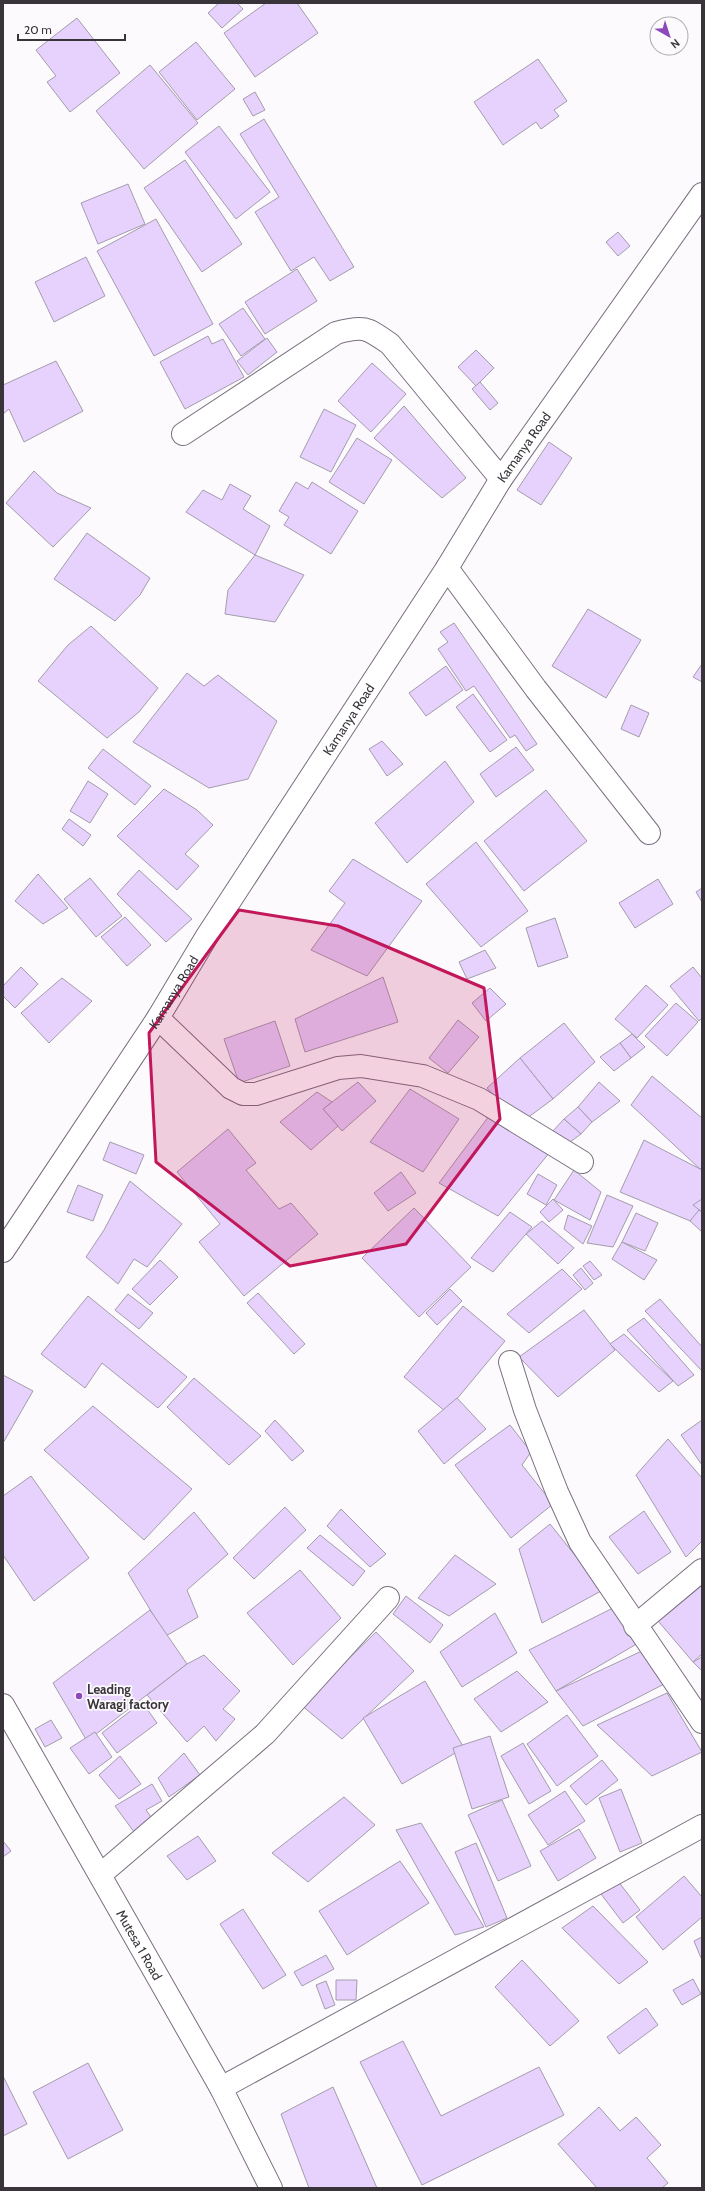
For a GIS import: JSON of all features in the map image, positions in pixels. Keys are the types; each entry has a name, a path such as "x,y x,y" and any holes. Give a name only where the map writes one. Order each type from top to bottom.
{"street":[{"name":"Kamanya Road","path":"3,1251 158,1018 206,936 447,568 501,479 702,194"},
{"path":"182,434 336,333 351,329 368,329 390,344 501,479"},
{"path":"447,568 536,689 650,833"},
{"path":"158,1018 231,1088 243,1094 256,1094 338,1068 361,1066 423,1076 479,1099 582,1162"},
{"path":"510,1362 525,1410 557,1492 580,1542 635,1626 702,1722"},
{"path":"635,1626 702,1570"},
{"path":"100,1875 265,1734 388,1598"},
{"name":"Mutesa 1 Road","path":"3,1705 222,2088 271,2188"},
{"path":"222,2088 702,1826"}],"highlighted area":[{"path":"239,910 338,926 484,988 500,1119 406,1244 290,1266 156,1162 149,1033"}],"building":[{"path":"219,3 237,3 243,9 222,28 208,13"},
{"path":"266,3 297,3 318,33 255,77 224,33"},
{"path":"77,18 120,73 70,112 47,82 56,76 36,50"},
{"path":"196,42 235,89 197,120 159,72"},
{"path":"538,59 567,101 554,110 559,116 541,129 536,122 503,145 474,102"},
{"path":"150,65 198,123 144,169 96,111"},
{"path":"255,92 265,110 253,116 243,99"},
{"path":"264,119 354,267 330,281 314,257 291,271 255,212 279,197 240,134"},
{"path":"219,126 270,192 236,219 185,152"},
{"path":"185,160 242,244 202,272 144,188"},
{"path":"128,184 145,224 98,244 81,203"},
{"path":"156,219 213,324 154,356 97,251"},
{"path":"618,232 630,246 618,256 606,242"},
{"path":"86,257 105,296 54,322 35,282"},
{"path":"297,269 317,301 265,334 245,302"},
{"path":"243,308 265,339 241,356 219,324"},
{"path":"208,336 212,344 223,339 244,377 185,409 160,362"},
{"path":"267,338 277,352 248,375 237,361"},
{"path":"476,350 494,368 476,386 458,367"},
{"path":"56,361 83,411 24,442 9,409 3,414 3,385"},
{"path":"372,363 406,394 371,432 338,401"},
{"path":"480,382 498,403 490,410 472,389"},
{"path":"404,406 466,478 442,498 374,438"},
{"path":"324,409 356,425 331,472 300,457"},
{"path":"357,438 392,460 364,504 329,482"},
{"path":"549,442 572,458 541,505 517,490"},
{"path":"34,471 57,493 91,508 53,547 6,503"},
{"path":"296,482 308,489 312,482 358,511 331,554 284,525 289,517 279,511"},
{"path":"230,484 251,496 243,509 270,526 255,555 186,512 203,490 222,500"},
{"path":"87,533 150,578 140,595 115,621 54,579"},
{"path":"255,555 304,575 275,622 225,614 228,590"},
{"path":"588,609 641,640 606,698 552,666"},
{"path":"454,623 537,744 526,751 515,735 510,738 474,686 466,691 438,649 448,642 440,632"},
{"path":"91,626 158,688 139,712 107,738 38,681 68,645"},
{"path":"702,664 702,682 693,677"},
{"path":"446,666 463,690 426,716 409,693"},
{"path":"187,673 204,686 218,675 277,721 248,779 209,788 133,742"},
{"path":"473,694 507,740 490,752 456,707"},
{"path":"631,705 649,713 639,737 621,729"},
{"path":"382,741 403,764 387,776 369,749"},
{"path":"516,747 534,770 496,797 480,774"},
{"path":"103,749 151,786 135,805 88,768"},
{"path":"445,761 474,802 407,863 375,823"},
{"path":"88,781 108,794 90,823 70,811"},
{"path":"164,789 197,810 213,825 185,854 199,866 177,890 117,836"},
{"path":"546,790 587,841 524,891 484,841"},
{"path":"69,819 91,835 83,846 62,829"},
{"path":"476,842 528,911 481,947 426,884"},
{"path":"353,859 422,901 367,976 311,950 345,903 329,891"},
{"path":"139,870 192,919 166,942 117,894"},
{"path":"38,874 68,908 43,924 15,901"},
{"path":"90,878 122,916 96,937 64,899"},
{"path":"658,879 673,904 635,928 619,903"},
{"path":"702,888 702,902 696,892"},
{"path":"125,917 151,945 127,966 101,937"},
{"path":"555,918 568,957 538,967 526,928"},
{"path":"485,950 496,968 467,979 459,962"},
{"path":"21,967 38,984 15,1008 3,996 3,986"},
{"path":"693,967 702,978 702,1018 699,1021 670,986"},
{"path":"383,977 398,1022 305,1052 295,1019"},
{"path":"62,978 92,1001 49,1043 21,1013"},
{"path":"646,985 668,1005 637,1038 615,1019"},
{"path":"490,988 506,1004 486,1021 472,1003"},
{"path":"676,1003 698,1022 667,1056 645,1036"},
{"path":"458,1020 479,1037 448,1073 429,1058"},
{"path":"275,1021 290,1066 239,1083 224,1039"},
{"path":"564,1023 595,1062 553,1099 520,1058"},
{"path":"632,1034 645,1047 631,1058 620,1043"},
{"path":"620,1043 631,1058 614,1071 600,1057"},
{"path":"520,1058 553,1099 519,1124 487,1088"},
{"path":"652,1076 702,1118 702,1167 700,1169 631,1105"},
{"path":"358,1082 376,1101 342,1131 323,1109"},
{"path":"599,1082 620,1101 592,1122 578,1107"},
{"path":"410,1089 459,1119 423,1172 370,1142"},
{"path":"317,1092 332,1102 323,1109 338,1126 311,1150 280,1122"},
{"path":"578,1107 592,1122 581,1134 564,1119"},
{"path":"489,1116 554,1147 498,1216 439,1183"},
{"path":"564,1119 581,1134 566,1145 552,1132"},
{"path":"228,1129 256,1163 246,1170 279,1209 291,1203 318,1234 244,1296 199,1242 220,1224 177,1172"},
{"path":"644,1140 702,1170 702,1221 700,1225 620,1192"},
{"path":"110,1142 144,1155 136,1174 103,1160"},
{"path":"574,1170 601,1192 590,1220 554,1200"},
{"path":"401,1172 416,1193 388,1211 374,1193"},
{"path":"538,1174 557,1185 546,1205 527,1194"},
{"path":"130,1181 182,1224 147,1267 134,1259 118,1284 86,1257 104,1230"},
{"path":"78,1185 103,1195 93,1221 67,1212"},
{"path":"607,1195 633,1206 613,1247 587,1243"},
{"path":"553,1199 563,1210 549,1222 540,1212"},
{"path":"702,1199 702,1212 693,1205"},
{"path":"414,1208 471,1267 419,1317 362,1258"},
{"path":"699,1210 702,1212 702,1232 690,1221"},
{"path":"510,1212 532,1227 493,1272 471,1258"},
{"path":"636,1213 658,1223 645,1251 622,1242"},
{"path":"568,1215 592,1226 583,1244 564,1229"},
{"path":"542,1221 574,1248 558,1264 526,1234"},
{"path":"622,1242 657,1260 644,1280 612,1259"},
{"path":"160,1260 178,1277 150,1305 132,1289"},
{"path":"590,1261 602,1275 594,1280 583,1266"},
{"path":"581,1268 593,1283 585,1290 573,1275"},
{"path":"562,1269 582,1289 529,1333 507,1314"},
{"path":"450,1289 462,1301 437,1325 426,1313"},
{"path":"258,1293 305,1344 294,1354 247,1303"},
{"path":"128,1294 153,1313 139,1329 115,1310"},
{"path":"88,1296 187,1377 158,1408 102,1363 85,1388 41,1354"},
{"path":"660,1299 702,1347 702,1371 645,1311"},
{"path":"463,1306 505,1341 446,1412 404,1377"},
{"path":"584,1310 615,1350 558,1397 519,1357"},
{"path":"644,1318 694,1375 678,1386 627,1330"},
{"path":"624,1334 673,1381 659,1392 610,1344"},
{"path":"3,1375 33,1391 3,1443"},
{"path":"194,1378 261,1436 229,1465 167,1407"},
{"path":"457,1398 486,1429 444,1464 418,1431"},
{"path":"93,1406 192,1489 144,1540 44,1450"},
{"path":"275,1420 304,1451 292,1461 265,1431"},
{"path":"702,1420 702,1465 681,1435"},
{"path":"510,1425 531,1452 522,1465 553,1504 511,1538 455,1465"},
{"path":"668,1439 702,1478 702,1541 686,1557 636,1475"},
{"path":"31,1476 89,1558 34,1601 3,1555 3,1496"},
{"path":"285,1507 306,1530 254,1579 233,1558"},
{"path":"341,1509 386,1554 370,1567 327,1526"},
{"path":"644,1511 671,1552 638,1574 609,1537"},
{"path":"194,1512 228,1554 187,1590 198,1617 166,1636 128,1573"},
{"path":"550,1524 603,1590 542,1623 519,1549"},
{"path":"320,1535 365,1571 353,1586 307,1548"},
{"path":"455,1555 496,1584 449,1616 418,1598"},
{"path":"300,1570 341,1618 293,1665 247,1613"},
{"path":"696,1579 702,1587 702,1654 693,1662 653,1615"},
{"path":"406,1596 443,1625 430,1643 393,1614"},
{"path":"617,1606 640,1642 556,1691 529,1650"},
{"path":"150,1610 187,1664 87,1741 53,1683"},
{"path":"495,1613 517,1653 462,1687 440,1652"},
{"path":"376,1632 414,1671 342,1739 301,1705"},
{"path":"644,1650 668,1682 583,1726 556,1691"},
{"path":"204,1655 240,1691 223,1709 235,1719 216,1741 204,1726 187,1742 147,1695 187,1664"},
{"path":"702,1657 702,1671 693,1662"},
{"path":"517,1671 548,1702 501,1732 474,1699"},
{"path":"425,1681 464,1748 402,1784 363,1718"},
{"path":"667,1693 702,1752 652,1776 597,1725"},
{"path":"142,1702 157,1723 117,1753 102,1733"},
{"path":"567,1715 598,1756 557,1786 527,1744"},
{"path":"51,1720 62,1738 45,1747 35,1729"},
{"path":"95,1732 112,1757 89,1774 70,1748"},
{"path":"490,1736 509,1797 472,1809 453,1748"},
{"path":"523,1743 551,1791 529,1804 501,1756"},
{"path":"184,1753 200,1775 169,1797 158,1778"},
{"path":"120,1756 141,1784 119,1799 99,1775"},
{"path":"602,1760 618,1780 586,1805 570,1786"},
{"path":"152,1784 162,1801 146,1810 154,1821 134,1832 115,1806"},
{"path":"621,1789 642,1843 620,1852 599,1798"},
{"path":"565,1791 585,1821 548,1845 528,1815"},
{"path":"344,1797 375,1825 308,1882 272,1853"},
{"path":"502,1800 531,1866 498,1881 468,1815"},
{"path":"421,1823 484,1927 455,1935 396,1830"},
{"path":"579,1829 596,1858 558,1881 540,1851"},
{"path":"198,1836 216,1861 187,1880 167,1856"},
{"path":"3,1841 11,1851 3,1857"},
{"path":"476,1843 507,1918 486,1927 455,1852"},
{"path":"400,1861 429,1903 347,1955 319,1911"},
{"path":"684,1876 702,1897 702,1917 663,1950 636,1917"},
{"path":"618,1881 640,1910 623,1923 601,1894"},
{"path":"593,1906 648,1962 619,1984 562,1928"},
{"path":"243,1909 286,1975 263,1989 220,1924"},
{"path":"702,1937 702,1957 701,1958 694,1941"},
{"path":"326,1955 334,1969 302,1986 294,1972"},
{"path":"522,1960 579,2021 550,2046 495,1987"},
{"path":"693,1979 701,1994 682,2005 673,1990"},
{"path":"336,1980 357,1980 356,2000 336,2000"},
{"path":"326,1981 335,2005 325,2009 316,1985"},
{"path":"646,2008 658,2025 619,2054 607,2037"},
{"path":"403,2041 441,2116 539,2067 564,2115 422,2185 360,2062"},
{"path":"88,2063 123,2130 68,2159 33,2092"},
{"path":"3,2076 27,2124 3,2136"},
{"path":"333,2087 377,2188 309,2188 281,2114"},
{"path":"599,2107 620,2131 636,2117 661,2145 647,2158 668,2183 662,2188 597,2188 558,2144"}],"place":[{"name":"Leading Waragi factory","path":"79,1696"}]}
